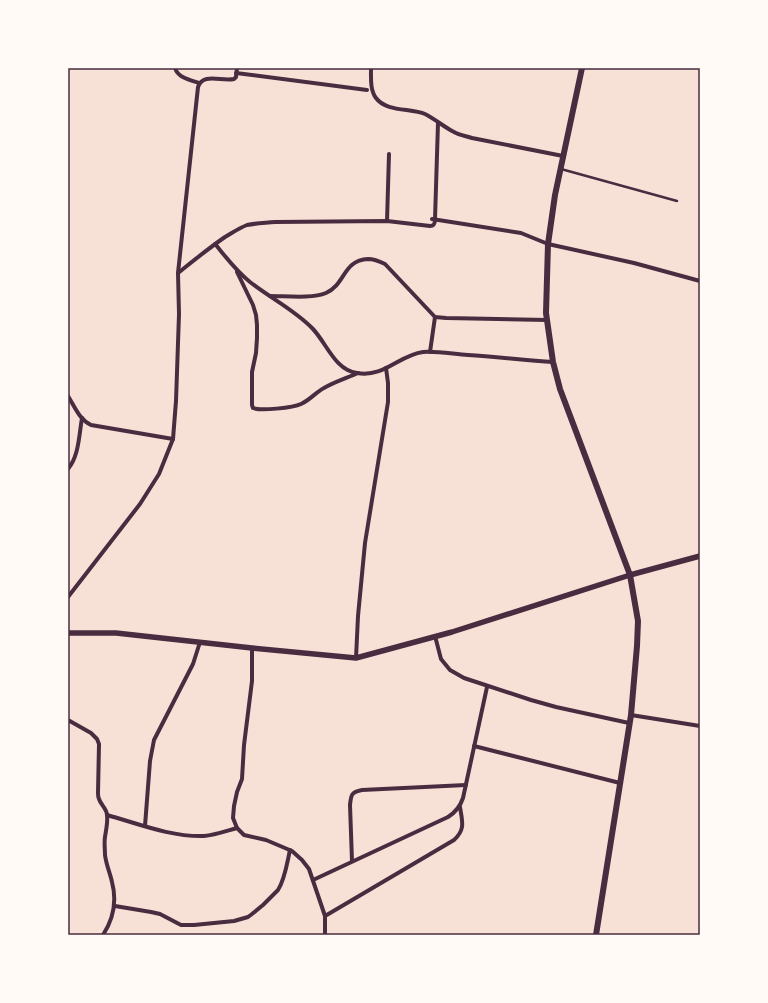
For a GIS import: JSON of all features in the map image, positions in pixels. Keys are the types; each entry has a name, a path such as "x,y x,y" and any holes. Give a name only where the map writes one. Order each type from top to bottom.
{"main road":[{"path":"582,68 555,195 548,244 546,313 553,362 560,389 630,574 638,621 631,715 596,935"}],"street":[{"path":"174,68 180,76 199,83"},
{"path":"371,68 372,91 375,98 381,104 426,114 455,133 472,138 563,156"},
{"path":"68,596 140,504 159,474 173,438 176,401 179,314 178,273 199,83 206,79 234,79 236,77 237,70 366,90"},
{"path":"178,273 215,244 240,228 257,223 387,221 432,226 435,224 438,123"},
{"path":"387,221 389,154"},
{"path":"434,219 521,233 548,244 634,262 700,281"},
{"path":"215,244 236,270 251,283 302,319 314,330 336,360 343,368 350,372 367,374 378,372 405,358 422,352 553,362"},
{"path":"270,296 318,296 325,294 336,286 352,264 364,259 372,259 385,264 435,317 547,320"},
{"path":"236,270 253,305 256,315 256,353 252,372 253,408 289,407 300,404 324,388 358,373"},
{"path":"430,352 435,317"},
{"path":"356,658 358,616 366,543 388,402 386,368"},
{"path":"68,396 85,422 91,425 173,438"},
{"path":"68,469 76,456 82,418"},
{"path":"68,634 116,633 356,658 452,632 630,574 700,556"},
{"path":"435,636 441,659 450,670 464,678 487,687 556,707 629,723"},
{"path":"145,826 150,761 154,740 193,664 200,642"},
{"path":"252,648 252,682 244,745 242,779 237,792 233,818 237,828 244,835 266,840 290,850 302,860 309,869 325,916 325,935"},
{"path":"325,916 454,840 458,836 462,830 460,807 487,687"},
{"path":"631,715 700,726"},
{"path":"68,720 95,736 99,744 98,793 99,799 106,811 108,821 104,838 105,856 114,894 113,917 103,935"},
{"path":"474,746 620,782"},
{"path":"352,861 350,798 356,791 466,785"},
{"path":"313,880 448,817 460,807"},
{"path":"107,815 167,832 188,836 205,836 237,828"},
{"path":"114,906 160,914 181,925 234,921 248,917 258,910 278,890 283,879 290,850"}],"lane":[{"path":"560,169 677,201"}]}
